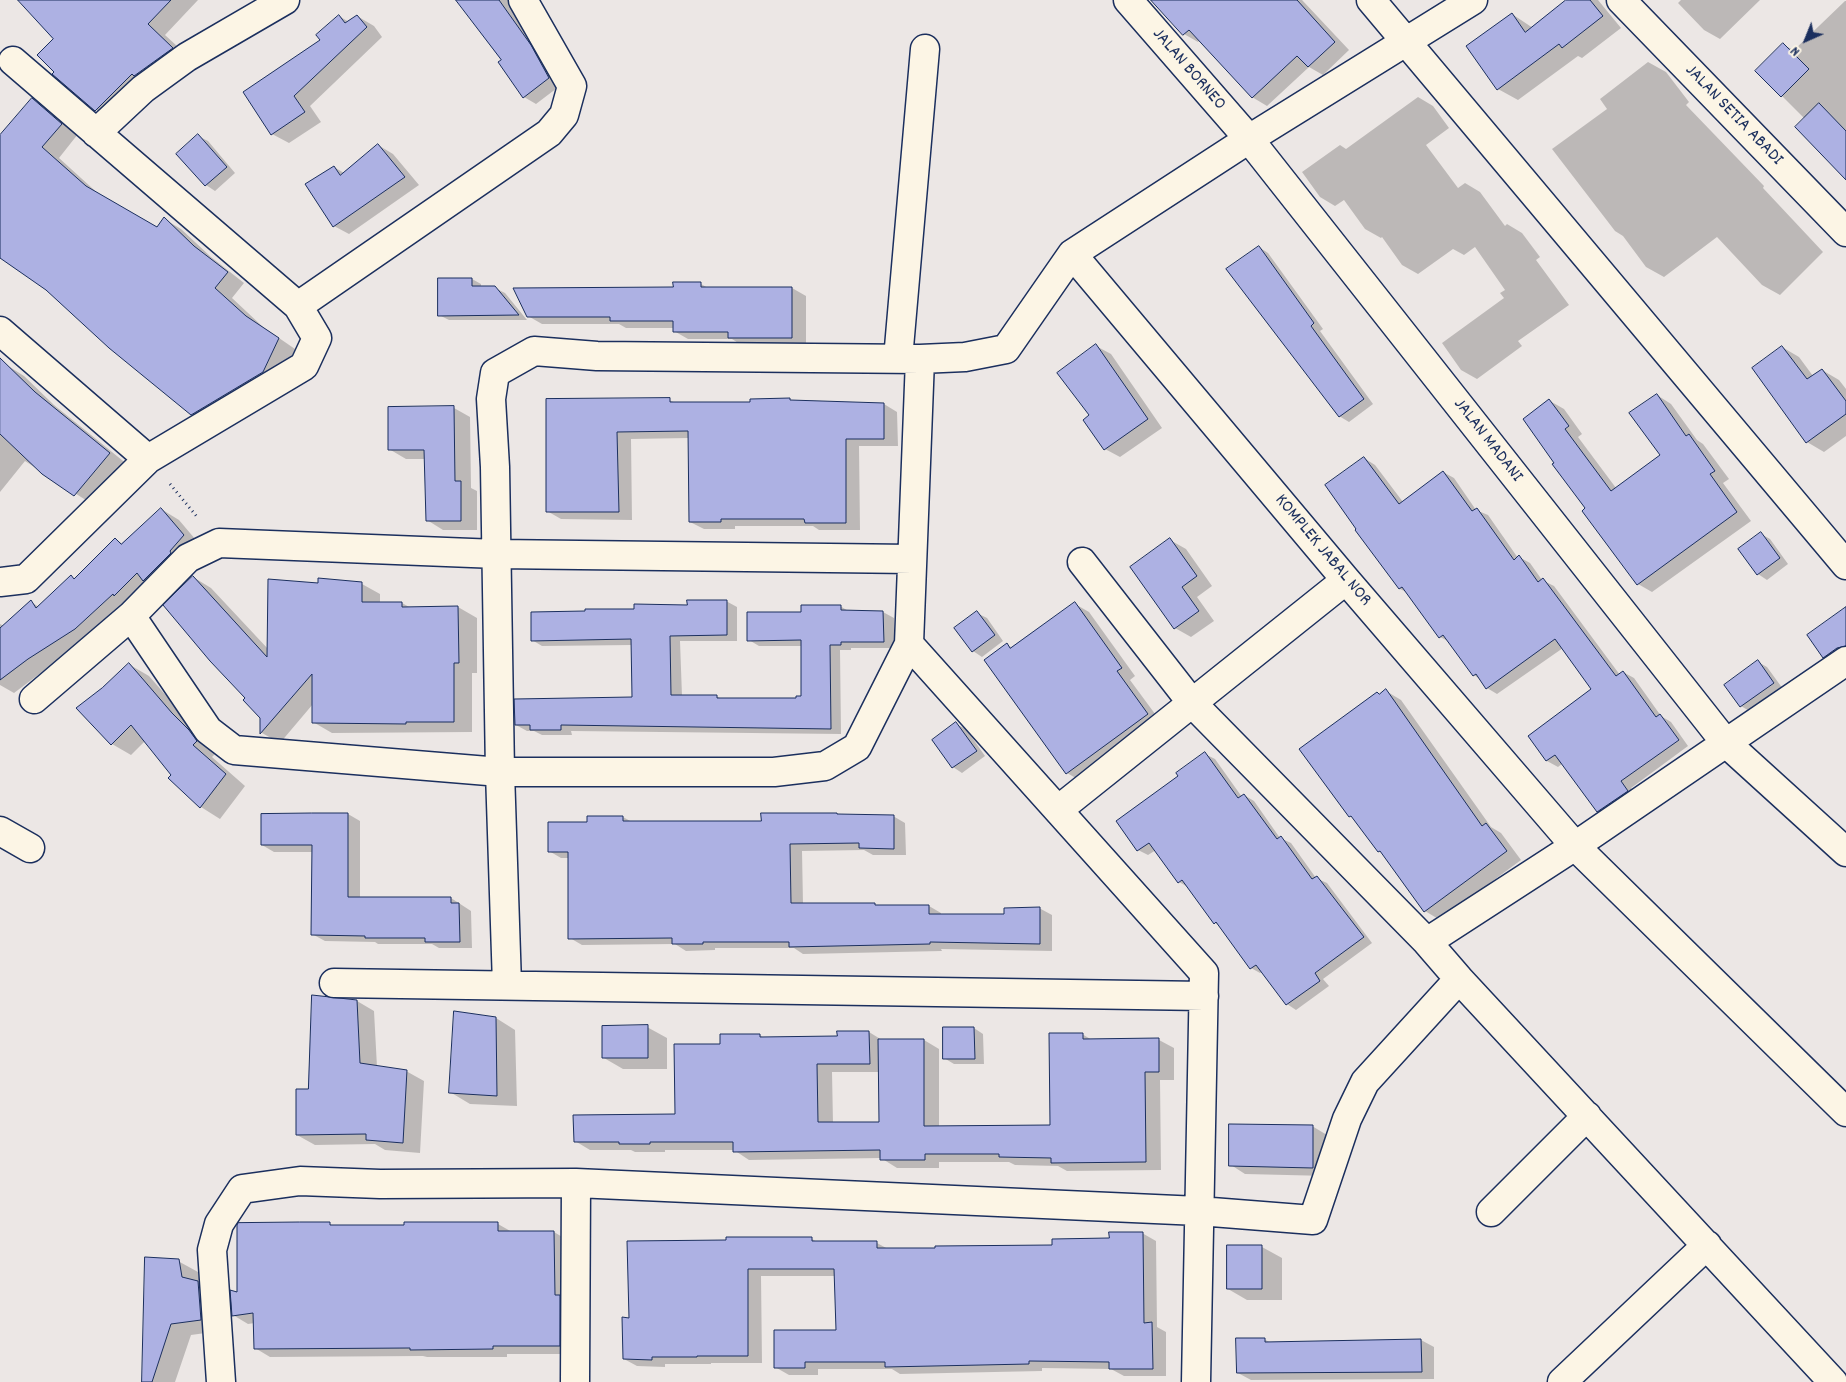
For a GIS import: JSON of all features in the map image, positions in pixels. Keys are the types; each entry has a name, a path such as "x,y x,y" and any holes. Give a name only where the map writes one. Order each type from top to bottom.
{"street":[{"path":"96,133 143,89 187,57 285,0"},
{"path":"298,306 548,133 564,115 572,86 523,0"},
{"name":"JALAN BORNEO","path":"1128,0 1249,139"},
{"path":"1371,0 1846,565"},
{"path":"507,985 500,772 495,467 491,399 495,374 534,351 597,356 909,359 966,357 1006,349 1072,254 1249,139 1473,0"},
{"name":"JALAN SETIA ABADI","path":"1621,0 1846,232"},
{"path":"131,616 208,730 234,750 500,772 774,772 825,766 857,747 909,644 912,559 909,359 925,49"},
{"path":"0,582 26,579 148,459 304,366 317,338 298,306 96,133 4,63"},
{"name":"JALAN MADANI","path":"1249,139 1725,742 1846,852"},
{"name":"KOMPLEK JABAL NOR","path":"1072,254 1346,580 1575,846 1846,1112"},
{"path":"0,331 148,459"},
{"path":"34,699 131,616 188,558 219,543 497,554 912,559"},
{"path":"1082,562 1192,703 1428,942 1459,979 1833,1382"},
{"path":"1058,810 1346,580"},
{"path":"909,644 1204,974 1196,1382"},
{"path":"1428,942 1575,846 1846,661"},
{"path":"0,831 30,848"},
{"path":"221,1382 212,1250 219,1224 242,1189 300,1181 380,1184 576,1183 1199,1210 1313,1220 1347,1119 1365,1082 1459,979"},
{"path":"334,983 1204,996"},
{"path":"1492,1212 1586,1116"},
{"path":"575,1382 576,1183"},
{"path":"1562,1382 1707,1245"}],"path":[{"path":"148,459 219,543"}],"building":[{"path":"18,0 171,0 148,24 173,48 134,76 132,74 95,111 52,74 54,72 37,55 53,39"},
{"path":"456,0 499,0 531,45 549,78 523,98 498,62 501,60"},
{"path":"1151,0 1297,0 1335,42 1308,67 1297,56 1252,98 1189,30 1183,35"},
{"path":"1566,0 1590,0 1603,16 1562,48 1559,44 1497,90 1466,46 1512,13 1525,32"},
{"path":"339,15 345,23 357,15 367,27 294,96 305,112 271,135 243,92 320,40 316,35"},
{"path":"1783,43 1809,69 1781,97 1755,71"},
{"path":"32,98 62,124 42,147 86,186 157,227 164,217 194,246 228,272 215,288 246,316 279,338 263,372 191,415 109,348 46,290 0,258 0,135"},
{"path":"1819,103 1846,131 1846,180 1795,127"},
{"path":"198,134 227,167 205,186 176,154"},
{"path":"378,144 405,177 333,227 305,184 334,166 340,175"},
{"path":"1259,246 1314,323 1311,326 1364,399 1339,417 1226,269"},
{"path":"438,278 472,278 472,286 495,286 519,315 438,316"},
{"path":"673,282 701,282 701,287 792,287 792,338 728,338 728,332 673,332 673,321 610,321 610,317 527,317 513,288 673,287"},
{"path":"1096,344 1148,419 1104,450 1083,420 1089,415 1057,373"},
{"path":"1782,346 1807,379 1822,369 1846,401 1846,414 1806,443 1752,368"},
{"path":"0,358 35,392 110,453 74,496 42,474 0,434"},
{"path":"1657,394 1686,436 1689,434 1715,471 1710,474 1737,512 1637,585 1582,511 1585,508 1552,464 1554,463 1523,419 1549,399 1569,426 1565,429 1611,491 1660,455 1629,413"},
{"path":"670,398 670,402 750,402 750,399 790,398 790,400 884,403 884,439 846,439 846,523 805,523 804,519 721,519 721,522 689,522 688,431 617,432 619,512 546,512 546,399"},
{"path":"454,406 455,481 461,481 461,521 426,521 424,450 388,450 388,407"},
{"path":"1364,457 1399,504 1443,471 1472,511 1477,508 1514,560 1519,555 1538,582 1543,578 1616,676 1623,671 1656,717 1660,714 1679,740 1621,781 1628,791 1597,812 1555,755 1546,761 1528,736 1591,689 1555,639 1486,689 1476,674 1473,676 1443,635 1439,638 1402,587 1399,589 1355,530 1325,485"},
{"path":"161,508 184,535 170,551 171,553 143,581 137,573 114,596 113,594 75,629 28,659 0,680 0,628 31,600 36,608 71,575 74,579 115,538 121,544"},
{"path":"1761,532 1780,558 1757,575 1738,549"},
{"path":"1170,538 1197,576 1182,587 1199,611 1174,629 1130,567"},
{"path":"193,576 267,657 268,579 318,583 318,578 362,582 362,602 402,602 402,607 458,606 459,663 454,663 454,722 406,722 406,724 312,723 312,674 260,734 260,718 243,700 245,698 210,661 163,605"},
{"path":"687,600 727,600 727,635 670,636 671,695 717,695 717,698 796,698 796,696 801,696 801,640 747,641 747,612 801,612 801,605 841,605 841,610 883,611 884,642 841,642 841,645 830,645 831,729 561,725 561,730 530,730 530,725 515,725 514,699 632,697 631,639 531,641 531,612 634,609 634,604 687,605"},
{"path":"1075,602 1122,668 1117,671 1148,714 1066,774 984,660 1007,643 1010,648"},
{"path":"1846,607 1846,646 1837,648 1823,658 1807,635"},
{"path":"977,611 995,635 972,652 954,628"},
{"path":"1758,660 1774,683 1740,707 1724,685"},
{"path":"129,663 189,730 197,741 193,745 226,774 200,808 168,778 171,775 131,725 111,745 76,708 102,688"},
{"path":"1386,689 1482,826 1486,823 1507,851 1424,912 1380,851 1378,852 1351,816 1349,817 1299,749 1377,692 1379,694"},
{"path":"956,722 977,751 952,768 932,740"},
{"path":"1205,752 1238,798 1244,794 1277,839 1281,836 1312,879 1317,876 1364,937 1315,973 1320,981 1286,1005 1256,965 1250,969 1216,922 1214,924 1182,880 1178,883 1149,843 1137,851 1116,821 1178,776 1176,773"},
{"path":"348,813 348,897 451,897 451,903 459,903 460,942 425,942 425,938 365,938 365,936 311,935 312,845 261,845 261,814"},
{"path":"761,813 894,815 894,849 859,848 859,843 790,844 791,903 929,905 929,914 1004,914 1004,908 1040,907 1040,944 930,942 930,944 789,947 789,942 672,944 672,938 568,939 568,852 548,852 548,822 587,822 587,816 623,816 623,821 761,821"},
{"path":"312,995 357,1000 360,1063 407,1070 403,1143 366,1140 366,1134 296,1135 296,1089 308,1089"},
{"path":"454,1011 496,1017 497,1096 449,1093"},
{"path":"648,1025 648,1058 602,1058 602,1026"},
{"path":"943,1027 974,1027 975,1059 943,1059"},
{"path":"837,1031 869,1031 870,1064 817,1064 818,1122 879,1122 878,1039 924,1039 924,1126 1050,1125 1049,1033 1083,1033 1083,1039 1159,1038 1159,1072 1145,1072 1146,1162 1051,1163 1051,1158 999,1157 999,1154 925,1154 925,1160 880,1160 880,1150 733,1152 733,1142 619,1144 619,1142 574,1142 573,1115 675,1114 674,1044 720,1044 720,1034 760,1034 760,1037 837,1036"},
{"path":"1229,1124 1313,1125 1313,1168 1229,1166"},
{"path":"330,1222 330,1225 404,1225 404,1222 498,1222 498,1231 554,1231 555,1295 560,1295 560,1346 493,1346 493,1349 410,1350 410,1348 254,1349 253,1313 232,1316 230,1290 237,1292 238,1223"},
{"path":"1109,1232 1143,1232 1144,1323 1152,1322 1153,1369 1109,1369 1109,1362 1029,1361 1029,1364 885,1367 885,1362 805,1362 805,1368 774,1368 774,1330 836,1330 834,1269 748,1269 748,1356 652,1357 652,1360 623,1359 622,1317 629,1318 627,1241 726,1240 726,1237 812,1237 812,1241 877,1241 877,1248 935,1248 935,1246 1052,1245 1052,1239 1109,1238"},
{"path":"1227,1245 1262,1245 1262,1289 1227,1289"},
{"path":"145,1257 179,1259 182,1277 198,1281 201,1320 171,1324 152,1382 142,1382"},
{"path":"1236,1338 1265,1338 1265,1342 1421,1339 1422,1372 1237,1373"}]}
